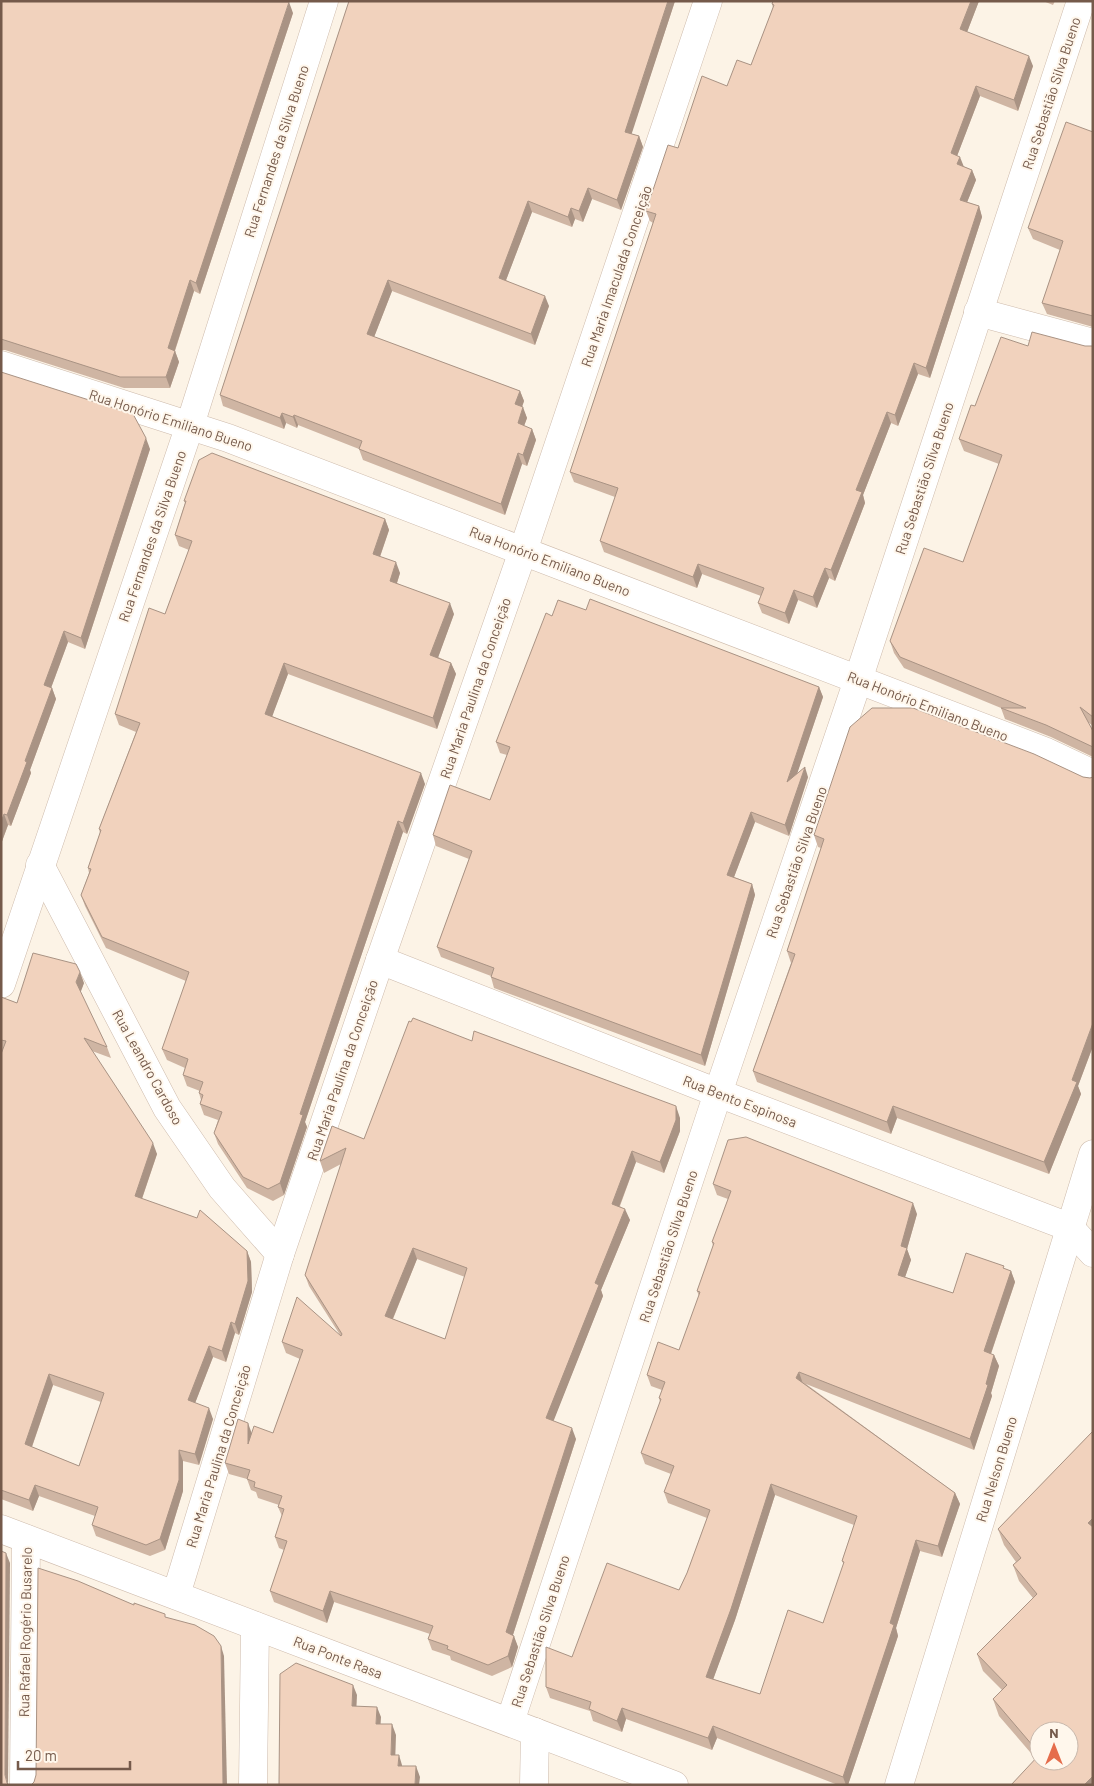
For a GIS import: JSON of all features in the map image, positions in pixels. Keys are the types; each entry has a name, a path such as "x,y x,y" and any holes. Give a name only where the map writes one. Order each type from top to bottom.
{"street":[{"name":"Rua Fernandes da Silva Bueno","path":"1,984 190,425 324,1"},
{"name":"Rua Maria Imaculada Conceição","path":"523,550 708,1"},
{"name":"Rua Sebastião Silva Bueno","path":"510,1722 718,1093 858,680 1081,1"},
{"path":"978,312 1093,343"},
{"name":"Rua Honório Emiliano Bueno","path":"1,365 228,438 1044,751 1093,774"},
{"name":"Rua Maria Paulina da Conceição","path":"176,1595 280,1254 523,550"},
{"name":"Rua Leandro Cardoso","path":"40,865 167,1108 222,1188 280,1254"},
{"name":"Rua Bento Espinosa","path":"380,960 718,1093 1070,1227 1093,1253"},
{"name":"Rua Nelson Bueno","path":"900,1785 1093,1154"},
{"name":"Rua Ponte Rasa","path":"14,1534 674,1785"},
{"name":"Rua Rafael Rogério Busarelo","path":"14,1534 24,1785"},
{"path":"253,1785 255,1626"},
{"path":"534,1785 535,1732"}],"building":[{"path":"1,1 289,2 196,283 190,280 168,348 175,351 166,377 120,377 1,339"},
{"path":"349,1 668,1 625,132 639,136 617,200 588,188 579,211 571,208 568,217 528,201 499,278 545,296 531,334 388,280 367,334 520,391 515,404 523,407 518,423 532,429 523,455 518,453 501,504 359,449 362,441 294,415 293,417 282,413 280,418 220,395"},
{"path":"773,1 971,1 960,29 1029,56 1014,100 976,86 951,153 960,157 957,164 972,170 960,200 979,206 926,368 914,363 895,415 887,412 856,490 862,492 831,570 825,568 813,597 794,590 785,613 758,603 764,588 698,564 693,577 600,541 618,488 570,472 656,214 646,211 668,145 678,148 702,76 727,86 737,60 751,65 774,5 772,4"},
{"path":"1066,122 1093,132 1093,316 1042,303 1063,241 1028,228"},
{"path":"1032,332 1085,346 1093,346 1093,717 1080,707 1093,731 1093,747 1046,725 1001,708 1026,708 900,657 890,641 924,548 963,562 1002,455 959,439 971,405 975,406 1001,337 1028,346"},
{"path":"1,372 133,414 146,438 81,638 64,631 44,685 52,688 7,815 4,814 1,822"},
{"path":"212,453 385,519 373,554 396,562 390,581 450,603 430,655 451,663 433,718 284,663 265,714 421,773 403,823 398,821 300,1114 303,1115 280,1183 268,1189 243,1177 214,1133 222,1112 200,1104 203,1095 199,1093 203,1082 183,1075 188,1059 162,1049 189,972 102,937 81,895 91,869 88,868 101,830 99,829 140,723 115,714 149,608 165,614 192,541 175,535 186,501 184,501 199,460"},
{"path":"590,599 819,687 787,782 805,767 785,825 751,812 727,875 752,884 701,1055 491,977 494,968 437,947 472,851 433,835 450,785 490,800 510,747 496,742 546,613 552,616 558,600 586,610"},
{"path":"872,708 913,708 1034,754 1083,777 1093,777 1093,1023 1072,1080 1077,1082 1044,1162 893,1106 887,1122 753,1071 795,954 787,951 824,839 814,835 850,727"},
{"path":"33,953 76,964 80,972 76,982 107,1047 84,1038 153,1143 135,1196 197,1218 200,1210 247,1251 248,1281 235,1324 231,1322 222,1351 209,1346 188,1400 209,1408 195,1454 179,1450 179,1480 160,1539 146,1545 92,1525 98,1507 35,1485 29,1500 1,1490 1,1054 6,1041 1,1040 1,997 17,1003","holes":["49,1374 104,1393 79,1466 25,1444"]},
{"path":"413,1018 472,1041 474,1031 676,1106 676,1120 660,1162 632,1151 612,1204 625,1209 595,1283 599,1285 546,1418 572,1428 506,1632 514,1636 508,1656 488,1665 447,1649 448,1646 428,1639 433,1626 330,1591 323,1611 270,1591 287,1541 275,1537 284,1509 278,1507 282,1496 254,1487 255,1482 247,1479 250,1470 225,1463 238,1419 248,1423 248,1444 254,1426 273,1433 303,1350 282,1342 297,1297 341,1336 342,1334 305,1275 346,1148 320,1161 332,1126 364,1139 409,1021 411,1022","holes":["413,1248 467,1268 445,1339 385,1316"]},
{"path":"746,1137 913,1203 901,1246 907,1248 898,1275 953,1293 966,1253 1004,1266 1003,1268 1011,1271 984,1351 994,1355 986,1384 988,1385 970,1439 799,1372 796,1378 955,1493 938,1546 916,1540 890,1623 894,1625 843,1777 713,1726 708,1738 622,1708 617,1721 589,1709 591,1702 546,1687 546,1647 572,1657 607,1563 679,1590 710,1510 664,1492 674,1466 641,1453 661,1399 659,1398 665,1382 647,1375 658,1342 679,1350 700,1292 697,1291 714,1243 712,1242 731,1191 713,1184 728,1140","holes":["771,1484 857,1516 842,1561 844,1562 823,1623 788,1610 760,1694 706,1677 731,1609"]},
{"path":"1093,1431 1093,1518 1088,1523 1093,1527 1093,1776 1084,1785 1011,1785 1029,1766 1029,1771 1079,1771 1079,1721 1029,1721 1029,1741 993,1699 1007,1685 977,1654 1037,1594 1013,1565 1021,1558 998,1529"},
{"path":"1,1551 6,1553 5,1775 9,1785 1,1785"},
{"path":"38,1568 78,1581 134,1605 134,1603 165,1614 165,1617 195,1625 214,1636 221,1646 223,1785 31,1785 36,1775"},
{"path":"296,1663 353,1685 352,1706 377,1707 376,1724 392,1724 391,1755 399,1755 398,1766 416,1766 415,1785 279,1785 280,1674"}]}
